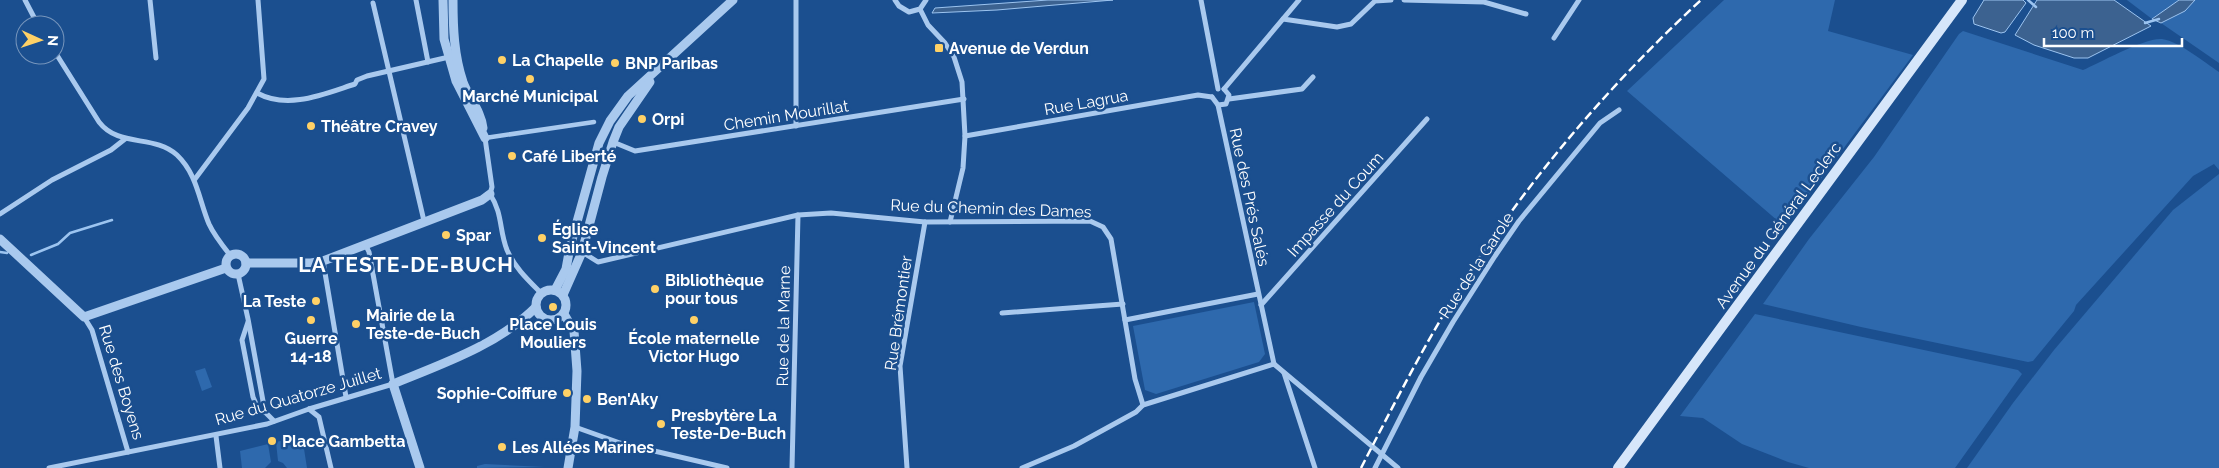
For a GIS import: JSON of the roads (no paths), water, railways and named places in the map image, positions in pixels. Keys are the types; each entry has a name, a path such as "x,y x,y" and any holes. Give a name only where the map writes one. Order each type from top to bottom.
{"main road":[{"name":"Avenue du Général Leclerc","path":"1618,468 1962,0"}],"street":[{"path":"25,0 33,15"},
{"path":"150,0 156,58"},
{"path":"194,179 257,93 264,73 258,0"},
{"path":"416,0 428,62"},
{"path":"443,0 444,39 461,96 485,138"},
{"path":"246,263 311,263 323,261 482,200 490,194 492,187 480,116 464,83 456,55 453,30 453,0"},
{"path":"554,290 566,269 572,241 603,135 628,96 657,72 733,0"},
{"path":"796,0 796,126"},
{"path":"895,0 899,6 909,12 920,9 926,0"},
{"path":"1202,0 1221,89"},
{"path":"1221,89 1229,93 1229,99 1224,105 1218,105 1212,97 1214,92 1221,89 1299,0"},
{"path":"1283,19 1336,27 1351,24 1375,1 1391,0"},
{"path":"1404,0 1484,2 1526,14"},
{"path":"1554,38 1579,0"},
{"path":"373,3 424,221"},
{"path":"920,9 928,25 945,43 960,70 964,99 965,136 963,168 950,222"},
{"path":"257,93 272,100 307,98 354,84 357,80 367,76 449,56"},
{"path":"63,65 98,122 110,133 125,139 167,148 184,162 194,179 209,224 230,255"},
{"path":"563,295 583,248 602,177 619,127 657,72"},
{"path":"1229,99 1302,89 1313,76"},
{"name":"Rue Lagrua","path":"965,136 1198,95 1212,97"},
{"name":"Chemin Mourillat","path":"613,142 635,151 964,99"},
{"name":"Rue des Prés Salés","path":"1218,105 1274,364"},
{"name":"Rue de la Garole","path":"1376,468 1439,345 1510,235 1600,123 1619,110"},
{"name":"Impasse du Coum","path":"1261,306 1427,119"},
{"path":"485,138 594,122"},
{"path":"0,214 52,180 111,150 125,139"},
{"path":"490,194 498,206 506,248 517,268 541,293"},
{"name":"Rue du Chemin des Dames","path":"583,248 598,262 798,215 830,213 925,222 1090,221 1098,223 1111,239 1135,379 1143,405"},
{"name":"Rue de la Marne","path":"792,468 798,215"},
{"name":"Rue Brémontier","path":"906,468 900,366 925,222"},
{"name":"Rue des Boyens","path":"0,238 84,317 92,330 128,452"},
{"path":"572,241 578,241 583,248"},
{"path":"366,244 393,384 420,468"},
{"path":"235,253 241,255 246,263 244,270 238,274 231,273 226,268 226,261 230,255 235,253"},
{"path":"323,261 346,397"},
{"path":"84,317 226,268"},
{"path":"238,274 264,412"},
{"path":"541,293 554,290 563,295 566,302 564,314 574,331 577,369 575,427 568,468"},
{"path":"541,293 536,307 540,316 549,320 558,319 564,314"},
{"path":"1126,320 1258,294"},
{"path":"1002,313 1123,304"},
{"name":"Rue du Quatorze Juillet","path":"50,468 216,436 274,421 346,397 393,384 478,348 523,320 536,307"},
{"path":"248,319 242,340 252,397 256,404 274,421"},
{"path":"1022,468 1074,446 1136,412 1143,405 1274,364 1398,468"},
{"path":"1284,373 1315,468"},
{"path":"309,409 319,417 330,468"},
{"path":"575,427 620,443 727,468"},
{"path":"216,436 220,468"}],"waterway":[{"path":"2028,0 2036,7"},
{"path":"2145,23 2159,19"},
{"path":"31,255 58,244 70,233 112,220"},
{"path":"0,252 7,253"}],"railway":[{"path":"1361,468 1408,378 1446,311 1485,249 1512,211 1540,173 1601,101 1633,66 1701,0"}],"place":[{"name":"Avenue de Verdun","path":"939,48"},
{"name":"La Chapelle","path":"502,60"},
{"name":"BNP Paribas","path":"615,63"},
{"name":"Marché Municipal","path":"530,79"},
{"name":"Orpi","path":"642,119"},
{"name":"Théâtre Cravey","path":"311,126"},
{"name":"Café Liberté","path":"512,156"},
{"name":"Spar","path":"446,235"},
{"name":"Église Saint-Vincent","path":"542,238"},
{"name":"Bibliothèque pour tous","path":"655,289"},
{"name":"La Teste","path":"316,301"},
{"name":"Place Louis Mouliers","path":"553,307"},
{"name":"Guerre 14-18","path":"311,320"},
{"name":"École maternelle Victor Hugo","path":"694,320"},
{"name":"Mairie de la Teste-de-Buch","path":"356,324"},
{"name":"Sophie-Coiffure","path":"567,393"},
{"name":"Ben'Aky","path":"587,399"},
{"name":"Presbytère La Teste-De-Buch","path":"661,424"},
{"name":"Place Gambetta","path":"272,441"},
{"name":"Les Allées Marines","path":"502,447"}],"district":[{"name":"LA TESTE-DE-BUCH","path":"406,265"}]}
